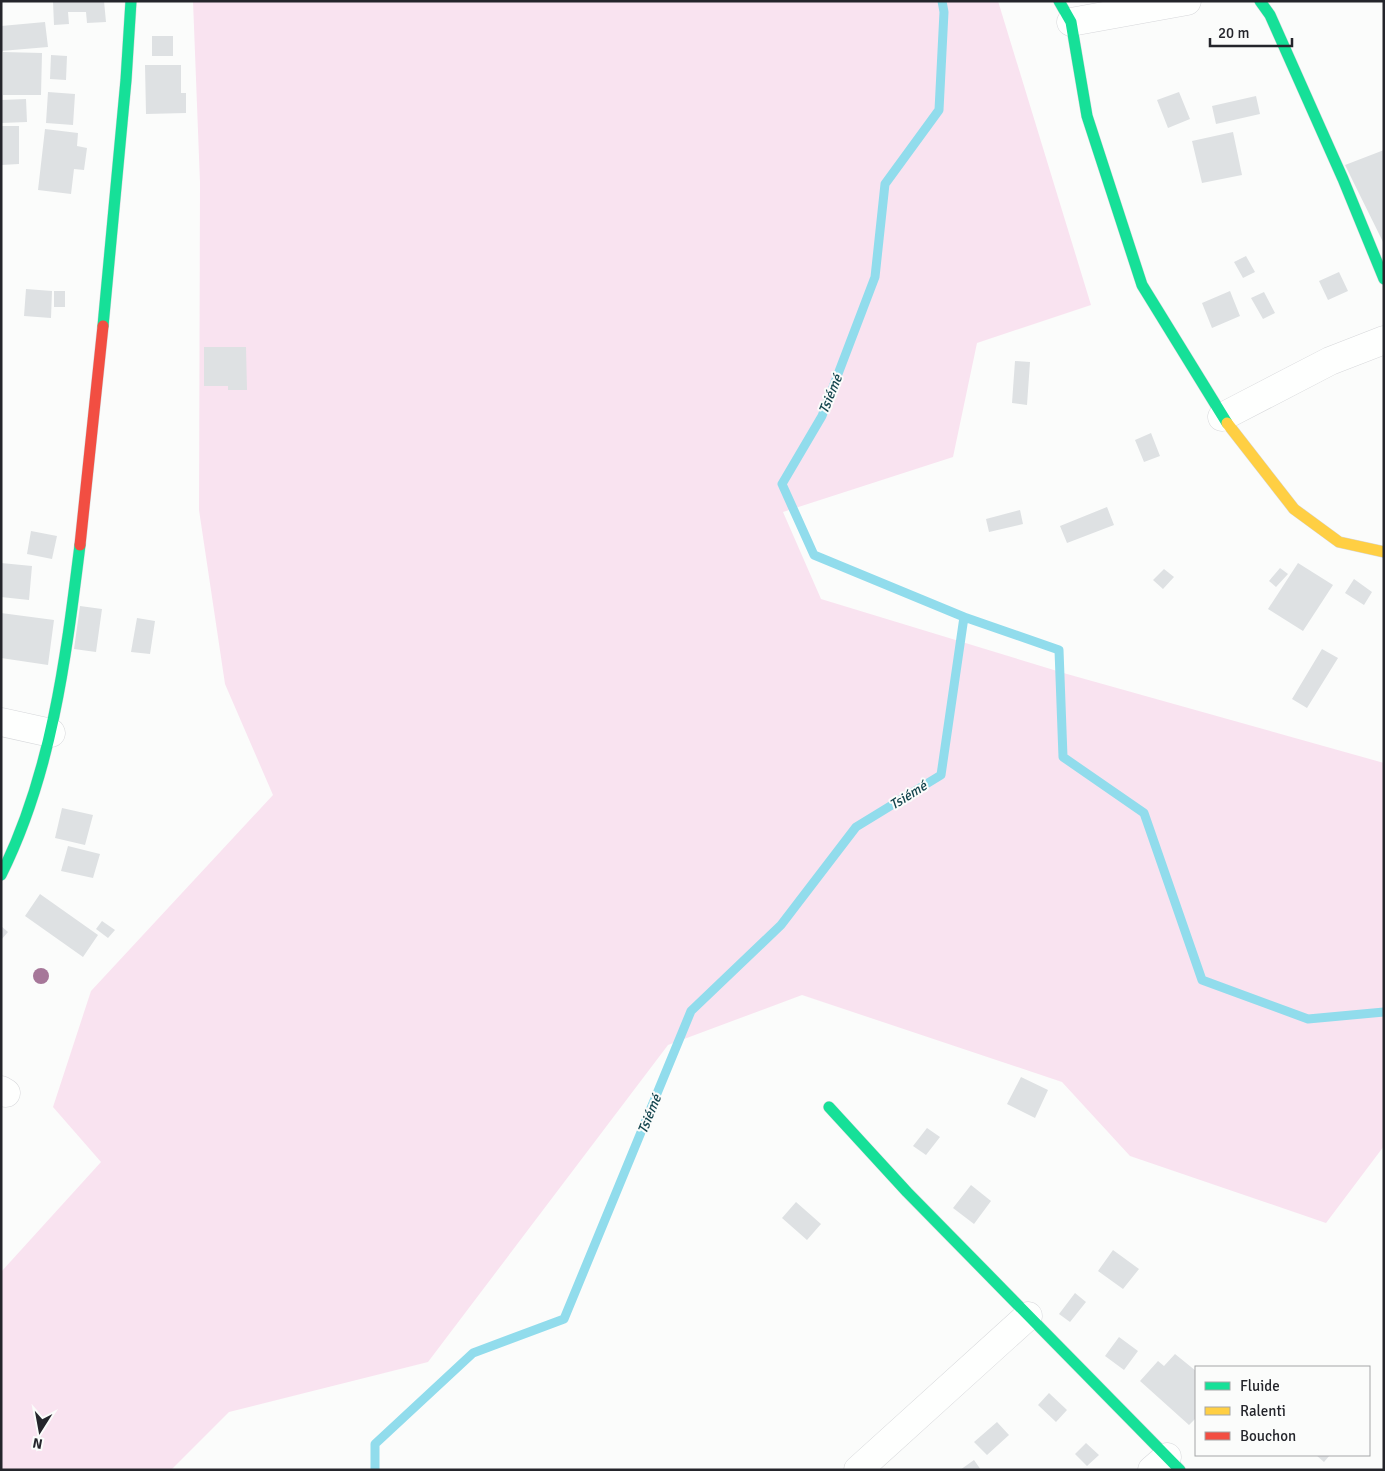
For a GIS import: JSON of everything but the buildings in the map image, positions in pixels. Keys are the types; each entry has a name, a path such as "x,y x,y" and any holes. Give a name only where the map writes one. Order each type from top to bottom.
{"street":[{"path":"1,875 14,852 26,820 51,733 77,579 117,199 131,26 131,1"},
{"path":"1187,1 1065,12 1087,116 1142,285 1222,417 1294,509 1339,542 1384,552"},
{"path":"1260,1 1270,15 1339,170 1384,279"},
{"path":"1222,417 1330,361 1384,340"},
{"path":"1,722 51,733"},
{"path":"829,1107 907,1192 1028,1316 1166,1465"},
{"path":"858,1470 1028,1316"}],"shaded area":[{"path":"193,1 998,1 1091,305 977,343 953,457 783,512 821,599 1067,674 1384,763 1384,1146 1326,1223 1130,1156 1062,1082 802,995 668,1045 428,1362 229,1412 171,1470 1,1470 1,1272 101,1162 53,1107 91,991 273,795 225,684 199,510 200,183"}],"waterway":[{"name":"Tsiémé","path":"375,1470 375,1444 473,1353 564,1319 691,1011 781,925 856,827 941,775 964,617 814,555 782,484 822,416 875,277 885,184 939,110 944,12 942,1"},
{"path":"964,617 1059,650 1063,757 1144,813 1202,980 1308,1019 1384,1012"}],"traffic: fast":[{"path":"103,326 126,80 131,1"},
{"path":"1059,1 1071,22 1087,116 1142,285 1227,423"},
{"path":"1260,1 1270,15 1343,179 1384,279"},
{"path":"1,875 33,796 45,755 62,672 80,545"},
{"path":"829,1107 907,1192 1180,1470"}],"traffic: slow":[{"path":"1227,423 1294,509 1339,542 1384,552"}],"traffic: jam":[{"path":"80,545 103,326"}]}
